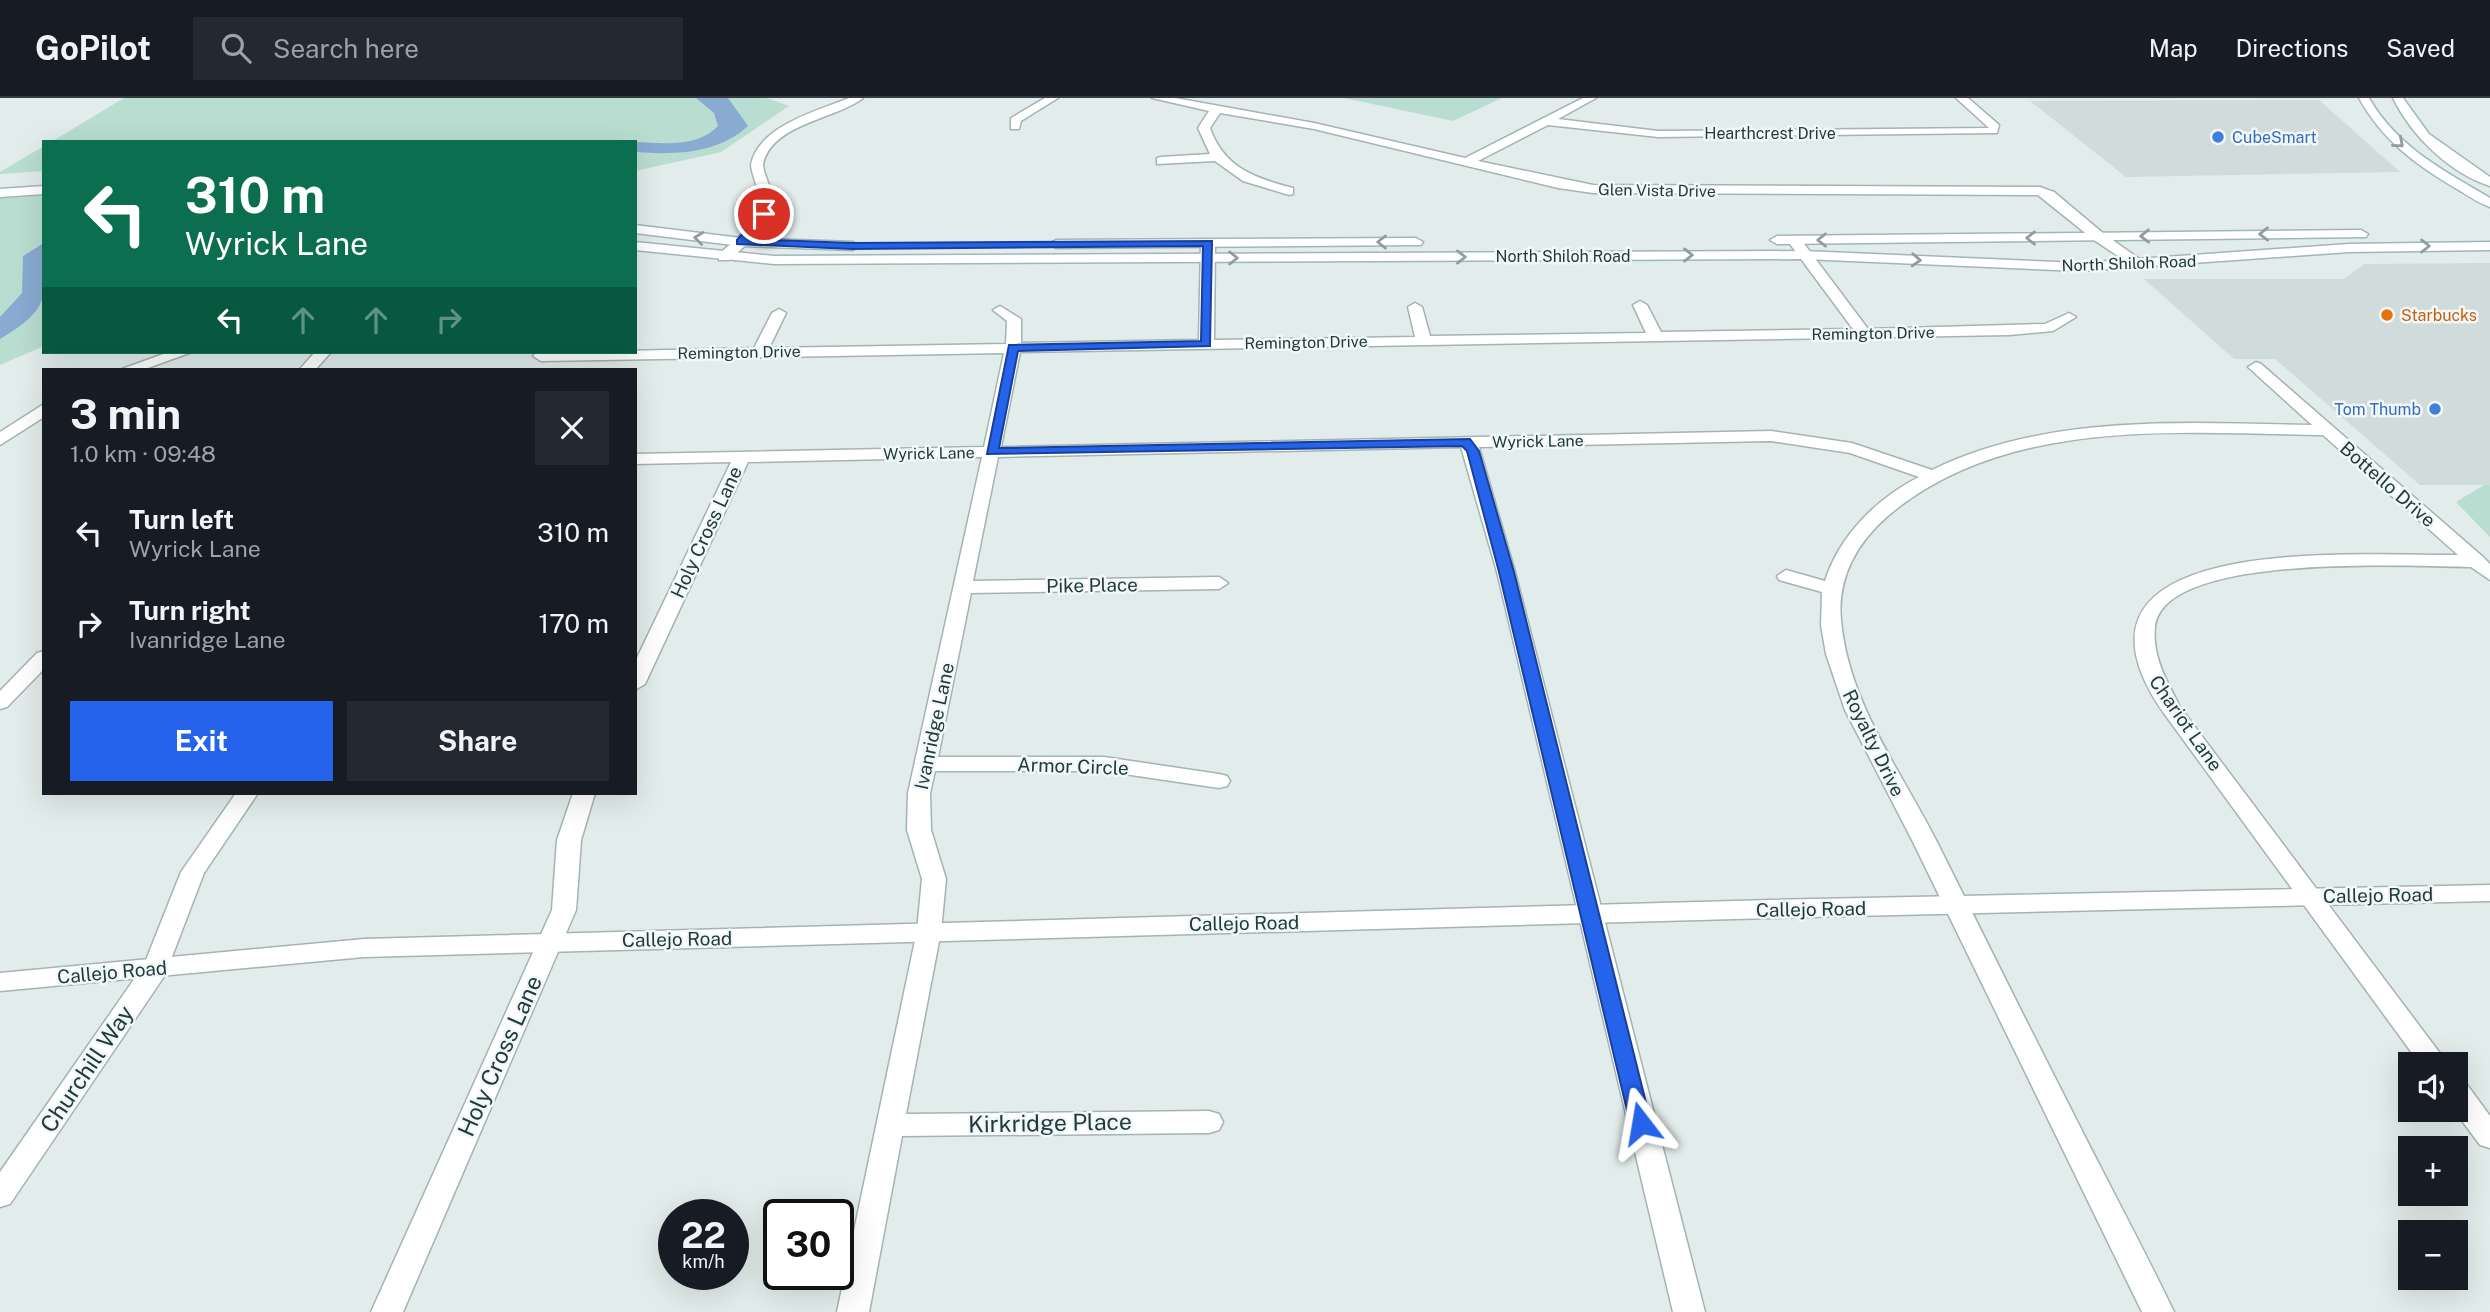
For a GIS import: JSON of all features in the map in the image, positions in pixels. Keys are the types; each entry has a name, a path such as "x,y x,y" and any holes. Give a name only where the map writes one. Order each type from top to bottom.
{"street":[{"path":"724,257 757,226 767,204 756,169 759,156 771,141 789,129 858,98"},
{"path":"1015,127 1015,120 1020,115 1053,98"},
{"name":"Glen Vista Drive","path":"1157,98 1314,126 1558,184 1624,191 2024,189 2050,195 2099,237 2141,265"},
{"path":"1467,162 1591,98"},
{"name":"Hearthcrest Drive","path":"1547,121 1613,131 1658,134 1993,131 1995,127 1961,98"},
{"path":"2364,98 2372,114 2403,148 2490,203"},
{"path":"2398,98 2407,118 2436,147 2490,182"},
{"path":"1219,108 1211,114 1204,128 1216,157 1226,167 1246,179 1289,191"},
{"path":"2372,114 2407,118"},
{"path":"1161,161 1216,157"},
{"path":"0,182 42,179"},
{"path":"0,193 42,190"},
{"name":"North Shiloh Road","path":"637,229 741,242 852,246 1682,241"},
{"name":"North Shiloh Road","path":"1766,240 2490,233"},
{"path":"2311,251 2306,245 2310,240 2333,234"},
{"path":"1794,240 1863,333"},
{"path":"1206,344 1208,243"},
{"name":"North Shiloh Road","path":"637,247 724,257 799,260 1804,255 2036,265 2141,265 2311,251 2490,246"},
{"path":"1640,305 1656,337"},
{"path":"1415,307 1423,340"},
{"name":"Ivanridge Lane","path":"853,1312 929,931 933,879 919,830 919,793 965,587 1013,348 1014,319 1000,310"},
{"path":"759,352 779,313"},
{"name":"Remington Drive","path":"637,353 2029,330 2048,328 2069,317"},
{"path":"133,368 178,354"},
{"path":"309,368 321,354"},
{"name":"Bottello Drive","path":"2256,367 2483,567"},
{"path":"0,440 42,410"},
{"name":"Royalty Drive","path":"2158,1312 1926,845 1854,710 1839,666 1830,623 1831,589 1836,570 1855,537 1879,510 1930,475 2001,449 2097,434 2166,430 2326,430"},
{"name":"Wyrick Lane","path":"637,459 1771,436 1810,439 1884,455 1930,475"},
{"path":"1466,442 1473,451 1506,572 1689,1312"},
{"name":"Holy Cross Lane","path":"637,680 742,457"},
{"name":"Chariot Lane","path":"2426,1052 2157,688 2144,656 2145,630 2152,608 2168,592 2189,581 2259,563 2483,567"},
{"path":"1786,576 1831,589"},
{"name":"Pike Place","path":"965,587 1219,583"},
{"path":"0,703 42,659"},
{"name":"Armor Circle","path":"925,764 1104,764 1219,781"},
{"name":"Churchill Way","path":"0,1195 156,968 193,872 246,795"},
{"name":"Holy Cross Lane","path":"387,1312 564,910 569,840 583,795"},
{"name":"Callejo Road","path":"0,982 365,948 929,931 2490,893"},
{"path":"2468,1107 2490,1137"},
{"name":"Kirkridge Place","path":"891,1125 1209,1122"}],"shaded area":[{"name":"CubeSmart","path":"2319,100 2400,172 2126,177 2030,101"},
{"path":"2490,263 2490,485 2420,485 2275,359 2234,359 2144,279 2344,279 2364,264"}],"green space":[{"path":"124,98 767,98 789,106 721,152 637,171 637,140 54,140"},
{"path":"1344,98 1502,98 1453,121"},
{"path":"42,147 42,171 0,172"},
{"path":"42,194 42,347 0,365 0,198"},
{"path":"2484,485 2490,485 2490,537 2456,502"}],"water":[{"path":"696,98 728,98 748,126 723,142 695,151 637,152 637,142 679,143 710,133 718,126 714,113"},
{"path":"42,244 42,300 29,319 0,339 0,317 22,293 23,256"}],"place":[{"name":"CubeSmart","path":"2218,137"},
{"name":"Starbucks","path":"2387,315"},
{"name":"Tom Thumb","path":"2435,409"}],"route":[{"path":"764,214 757,226 741,242 852,246 1208,243 1206,344 1013,348 992,452 1466,442 1473,451 1506,572 1641,1123"}]}
